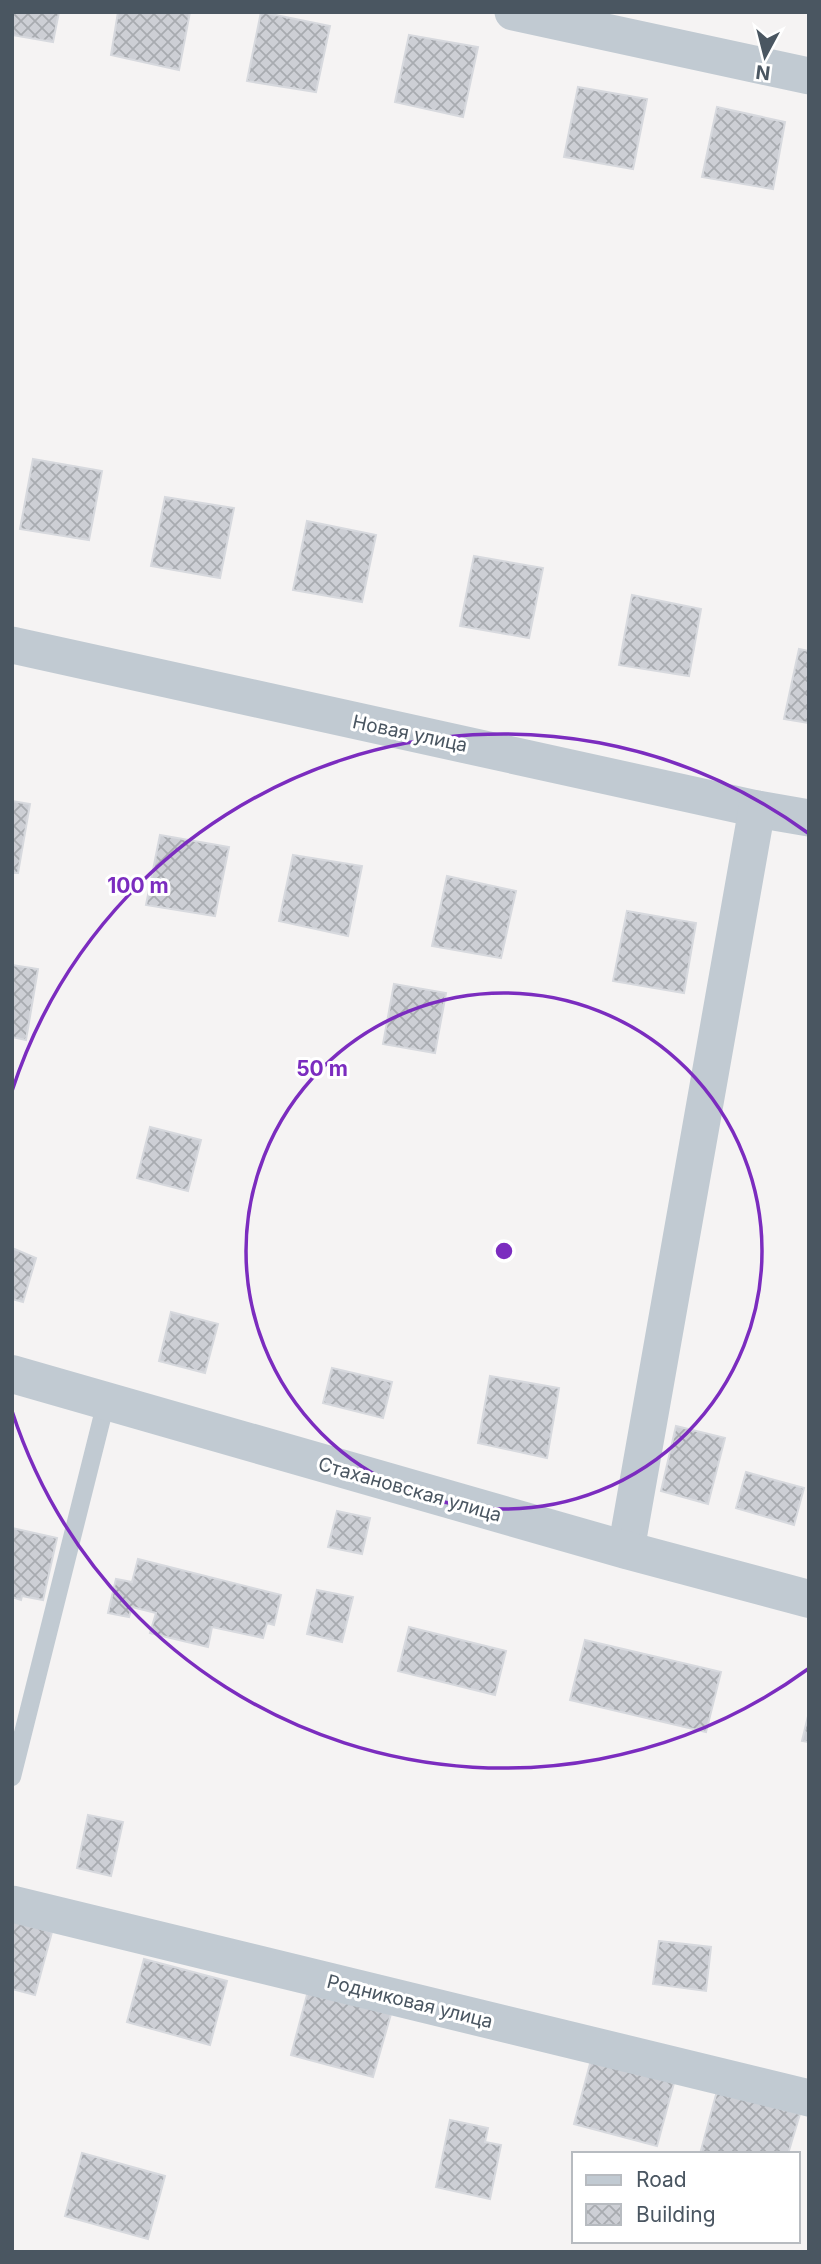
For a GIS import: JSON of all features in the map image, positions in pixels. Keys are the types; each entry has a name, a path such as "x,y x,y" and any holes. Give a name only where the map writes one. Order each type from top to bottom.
{"street":[{"path":"513,12 809,76"},
{"name":"Новая улица","path":"12,645 757,809 809,818"},
{"path":"626,1550 757,809"},
{"name":"Стахановская улица","path":"12,1374 626,1550 809,1599"},
{"name":"Родниковая улица","path":"12,1904 809,2098"}],"lane":[{"path":"12,1777 106,1402"}],"building":[{"path":"12,12 59,12 53,42 12,35"},
{"path":"118,12 190,12 179,70 111,55"},
{"path":"261,12 330,26 316,92 247,81"},
{"path":"409,35 478,47 463,117 395,102"},
{"path":"578,87 647,99 633,169 564,157"},
{"path":"717,107 785,122 773,189 702,177"},
{"path":"33,459 102,471 89,540 20,529"},
{"path":"165,497 234,508 220,578 151,566"},
{"path":"307,521 376,535 362,602 293,590"},
{"path":"474,556 543,568 529,638 460,626"},
{"path":"632,595 701,609 689,676 619,665"},
{"path":"799,649 809,651 809,723 784,719"},
{"path":"12,801 30,804 18,873 12,873"},
{"path":"160,835 229,847 215,916 146,905"},
{"path":"293,855 362,866 348,936 279,921"},
{"path":"447,876 516,891 501,958 432,946"},
{"path":"627,911 696,923 684,993 613,981"},
{"path":"12,965 38,969 26,1040 12,1037"},
{"path":"394,984 446,993 435,1053 383,1044"},
{"path":"150,1127 201,1140 188,1191 137,1178"},
{"path":"12,1248 36,1258 23,1302 12,1299"},
{"path":"171,1312 218,1324 205,1373 159,1361"},
{"path":"332,1368 392,1382 383,1418 323,1403"},
{"path":"490,1376 559,1388 547,1458 478,1443"},
{"path":"676,1426 725,1438 708,1504 661,1491"},
{"path":"746,1472 804,1488 794,1525 736,1508"},
{"path":"337,1511 370,1518 362,1554 328,1547"},
{"path":"12,1528 57,1538 43,1600 22,1596 21,1600 12,1597"},
{"path":"138,1559 281,1595 274,1625 267,1623 263,1638 212,1627 208,1647 150,1633 156,1613 132,1607 129,1617 108,1613 116,1579 132,1582"},
{"path":"317,1590 353,1597 342,1642 307,1634"},
{"path":"409,1627 506,1651 495,1695 398,1671"},
{"path":"585,1640 721,1672 706,1732 570,1700"},
{"path":"809,1712 809,1742 802,1741"},
{"path":"88,1815 123,1822 111,1876 77,1868"},
{"path":"12,1921 52,1932 35,1995 12,1989"},
{"path":"659,1941 711,1947 706,1991 653,1984"},
{"path":"144,1959 227,1981 210,2045 127,2022"},
{"path":"308,1991 391,2014 373,2077 291,2055"},
{"path":"591,2060 674,2083 657,2146 574,2124"},
{"path":"717,2091 800,2114 789,2152 701,2152"},
{"path":"450,2120 488,2128 485,2142 501,2145 490,2199 436,2187"},
{"path":"82,2153 165,2176 148,2239 65,2216"}]}
